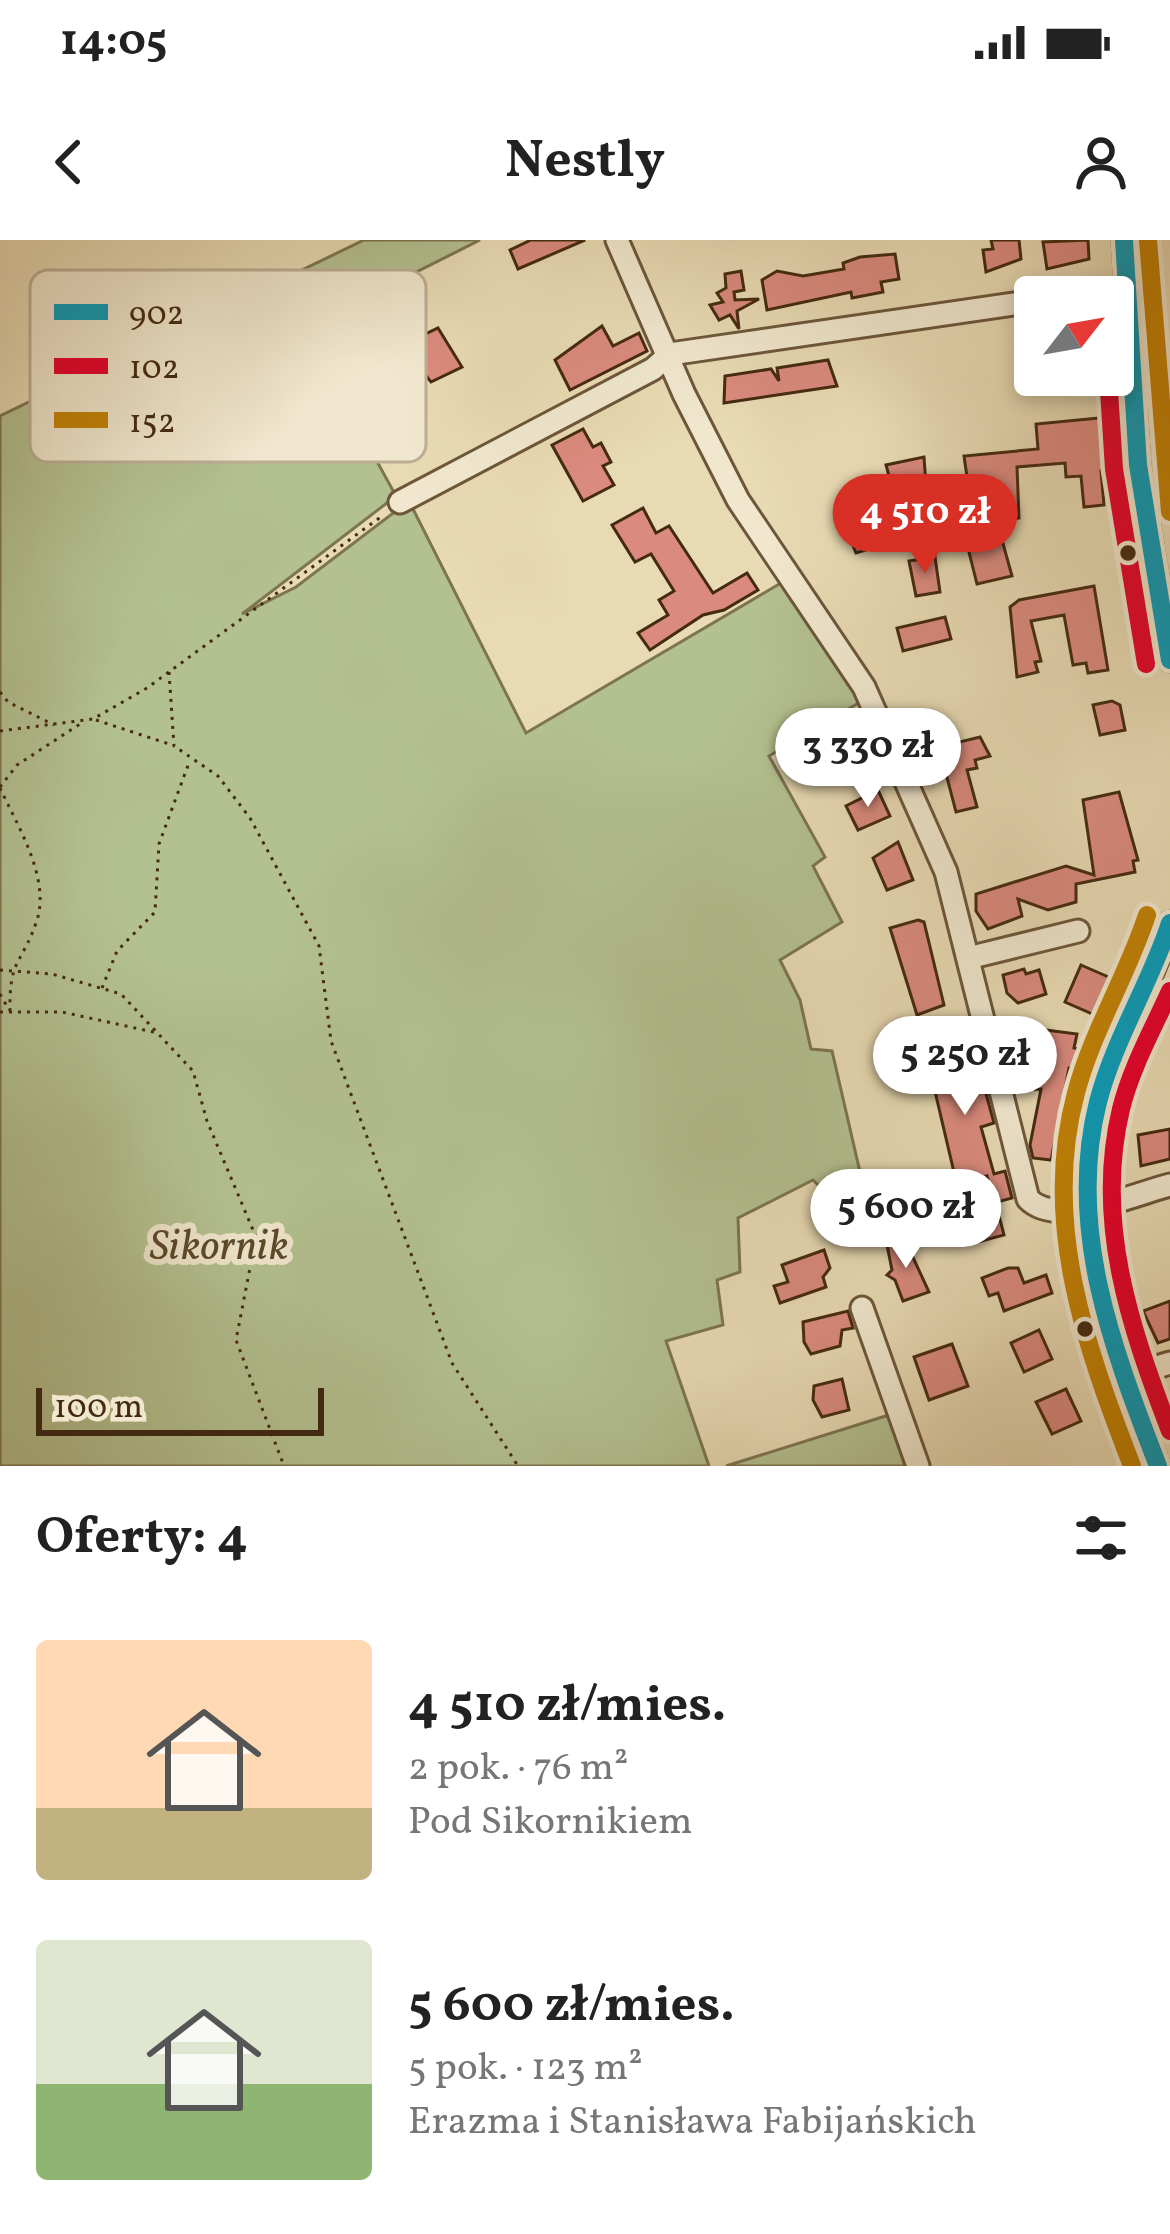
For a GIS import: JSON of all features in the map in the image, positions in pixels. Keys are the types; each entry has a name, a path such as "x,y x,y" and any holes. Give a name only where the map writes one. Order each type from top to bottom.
{"street":[{"path":"617,240 670,354 683,394 738,500 864,687 946,872 1028,1199 1046,1209 1086,1207 1170,1185"},
{"path":"1124,240 1125,276"},
{"path":"400,502 653,369 670,354 1014,304"},
{"path":"1131,400 1170,392"},
{"path":"1131,396 1170,660"},
{"path":"1158,1466 1095,1291 1086,1207 1098,1102 1170,923"},
{"path":"968,958 1078,931"},
{"path":"862,1308 918,1466"},
{"path":"1124,1377 1170,1363"}],"path":[{"path":"0,731 93,719 169,672 400,502"},
{"path":"169,672 174,746"},
{"path":"0,692 8,702 57,727"},
{"path":"93,719 174,746 218,776 250,818 320,946 331,1041 452,1363 518,1466"},
{"path":"10,1012 10,972 38,919 32,856 0,787 17,765 82,723"},
{"path":"102,988 117,951 155,912 160,891 159,844 190,758"},
{"path":"0,970 52,974 121,994 193,1071 207,1121 256,1237 236,1340 284,1466"},
{"path":"0,994 10,1012"},
{"path":"0,1012 62,1012 163,1034"}],"green space":[{"path":"364,240 480,240 420,270 302,270"},
{"name":"Sikornik","path":"30,401 30,462 377,462 396,496 242,614 296,587 409,501 526,733 781,583 862,701 769,756 825,857 813,866 842,922 780,960 800,1000 811,1049 832,1051 869,1211 849,1216 813,1180 738,1218 740,1272 717,1280 723,1325 666,1341 709,1466 0,1466 0,416"},
{"path":"889,1415 905,1466 726,1466"}],"building":[{"path":"531,240 585,240 518,269 510,250"},
{"path":"991,240 1019,240 1021,259 986,272 983,250 993,249"},
{"path":"1088,240 1089,259 1047,269 1043,242"},
{"path":"895,254 899,279 881,282 883,292 852,298 851,292 767,310 762,280 777,271 803,276 844,269 843,263 860,257"},
{"path":"741,271 744,290 734,292 735,300 759,299 737,311 739,329 730,315 719,320 710,305 723,302 717,293 726,288 725,274"},
{"path":"602,326 613,346 639,333 647,351 570,390 555,360"},
{"path":"438,328 462,367 431,382 426,376 426,334"},
{"path":"828,360 837,386 724,403 725,376 771,369 779,381 777,368"},
{"path":"1110,417 1109,471 1101,471 1104,505 1084,507 1081,476 1066,477 1065,463 1017,467 1019,518 990,522 987,496 970,498 964,456 1038,449 1036,424"},
{"path":"583,429 593,447 601,443 611,462 603,466 614,485 583,501 552,445"},
{"path":"924,457 927,499 897,506 886,465"},
{"path":"865,498 879,546 856,553 837,506"},
{"path":"643,508 656,533 669,526 713,593 747,573 758,590 724,610 703,615 650,650 638,633 668,615 659,600 674,591 651,554 635,562 612,525"},
{"path":"1002,540 1012,576 977,584 968,548"},
{"path":"935,557 940,592 916,596 909,561"},
{"path":"1094,586 1108,670 1088,673 1086,663 1073,665 1064,615 1031,621 1041,661 1035,662 1038,672 1017,677 1010,607 1019,600"},
{"path":"945,617 951,639 903,651 897,628"},
{"path":"1112,701 1120,705 1125,730 1100,735 1093,705"},
{"path":"843,729 857,753 825,770 812,747"},
{"path":"980,737 990,756 975,760 977,768 967,770 977,807 956,812 939,747"},
{"path":"878,790 890,816 858,830 846,806"},
{"path":"1119,792 1138,860 1133,861 1135,872 1076,884 1076,902 1048,910 1018,899 1022,916 988,929 976,911 976,894 1066,866 1094,875 1083,800"},
{"path":"898,842 913,880 887,890 873,858"},
{"path":"924,922 944,1005 917,1015 890,928"},
{"path":"1081,965 1113,979 1097,1016 1065,1002"},
{"path":"1024,969 1026,974 1039,970 1046,994 1018,1003 1007,993 1003,975"},
{"path":"1038,1029 1077,1034 1074,1048 1082,1050 1078,1070 1069,1068 1051,1160 1033,1158 1030,1145 1041,1089 1023,1090 1023,1069 1044,1055 1029,1049"},
{"path":"958,1045 962,1060 976,1057 994,1123 981,1127 994,1174 1005,1171 1012,1198 994,1203 987,1176 957,1185 926,1053"},
{"path":"1170,1129 1170,1159 1141,1166 1138,1135"},
{"path":"996,1204 1004,1235 978,1242 970,1211"},
{"path":"904,1238 929,1292 903,1301 895,1280 887,1275 892,1270 887,1245"},
{"path":"824,1250 830,1268 823,1277 826,1287 780,1303 774,1286 788,1282 782,1265"},
{"path":"1018,1268 1024,1283 1046,1275 1052,1293 1004,1311 998,1293 989,1296 982,1278"},
{"path":"1170,1301 1170,1339 1158,1343 1143,1311"},
{"path":"848,1311 853,1328 842,1330 840,1346 811,1354 804,1342 803,1322"},
{"path":"1039,1330 1052,1359 1024,1372 1011,1343"},
{"path":"952,1344 968,1386 929,1400 914,1357"},
{"path":"842,1379 849,1410 822,1417 813,1400 814,1386"},
{"path":"1066,1389 1081,1421 1052,1434 1036,1402"}],"transit line":[{"name":"902","path":"1124,240 1138,465 1170,660"},
{"name":"152","path":"1148,240 1170,512"},
{"name":"102","path":"1109,396 1114,469 1146,664"},
{"name":"152","path":"1132,1466 1085,1330 1066,1236 1064,1189 1066,1141 1076,1093 1147,915"},
{"name":"902","path":"1158,1466 1099,1287 1088,1196 1098,1102 1170,923"},
{"name":"102","path":"1170,991 1125,1094 1112,1192 1120,1273 1170,1431"}]}
